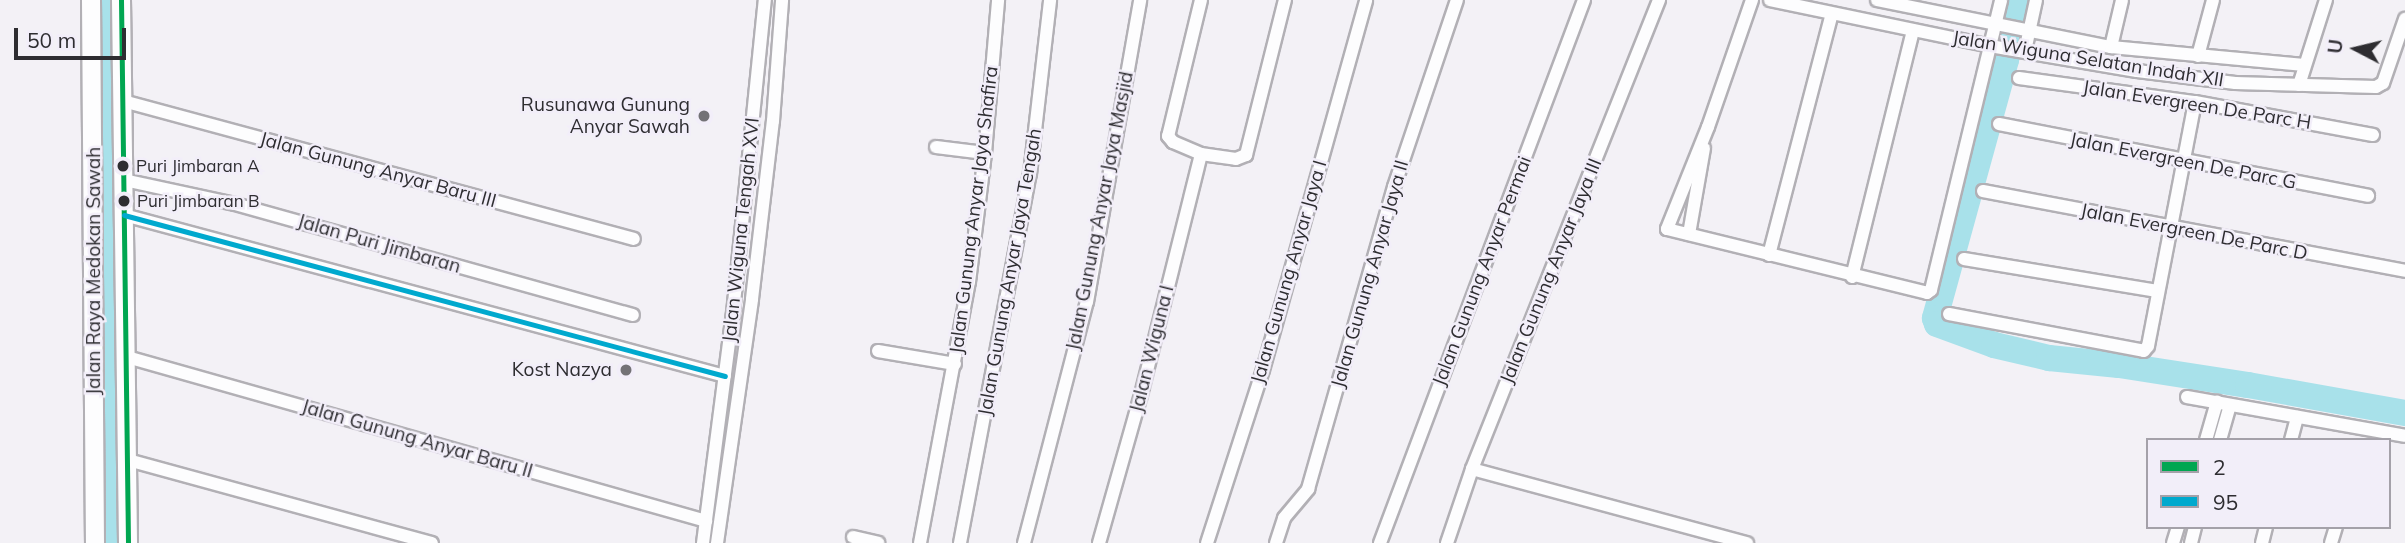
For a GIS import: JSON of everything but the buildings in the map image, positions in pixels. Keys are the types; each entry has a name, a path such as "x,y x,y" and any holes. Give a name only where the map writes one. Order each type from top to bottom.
{"street":[{"name":"Jalan Raya Medokan Sawah","path":"91,0 95,543"},
{"name":"Jalan Raya Medokan Sawah","path":"121,0 128,543"},
{"name":"Jalan Wiguna Tengah XVI","path":"703,543 725,376 765,0"},
{"path":"717,543 752,299 773,121 782,0"},
{"name":"Jalan Gunung Anyar Jaya Shafira","path":"920,543 969,282 985,153 998,0"},
{"name":"Jalan Gunung Anyar Jaya Tengah","path":"960,543 1030,174 1050,0"},
{"name":"Jalan Gunung Anyar Jaya Masjid","path":"1024,543 1087,302 1140,0"},
{"path":"1201,0 1168,136 1173,142 1201,154 1236,159 1246,155 1285,0"},
{"name":"Jalan Gunung Anyar Jaya I","path":"1207,543 1263,370 1366,0"},
{"name":"Jalan Gunung Anyar Jaya II","path":"1276,543 1284,518 1308,489 1394,187 1457,0"},
{"name":"Jalan Gunung Anyar Permai","path":"1381,543 1584,0"},
{"name":"Jalan Gunung Anyar Jaya III","path":"1447,543 1472,469 1659,0"},
{"path":"1752,0 1708,127 1666,224 1667,229 1852,277 1927,293 1931,290 1993,46 2001,0"},
{"name":"Jalan Wiguna Selatan Indah XII","path":"1770,0 2021,51 2198,78 2299,85 2379,86 2405,19"},
{"name":"Jalan Wiguna Selatan Indah XII","path":"1877,0 1915,4 1997,26 2111,47 2304,65"},
{"path":"2021,51 2024,30 2036,0"},
{"path":"2111,47 2122,0"},
{"path":"2198,56 2213,0"},
{"path":"2299,85 2326,0"},
{"path":"1769,255 1832,14"},
{"path":"1852,277 1913,30"},
{"name":"Jalan Evergreen De Parc H","path":"2019,78 2195,103 2374,135"},
{"name":"Jalan Gunung Anyar Baru III","path":"123,101 634,239"},
{"path":"1949,314 2144,351 2195,103"},
{"name":"Jalan Evergreen De Parc G","path":"1999,124 2368,197"},
{"path":"1689,234 1708,127"},
{"path":"936,147 985,153"},
{"name":"Jalan Wiguna I","path":"1099,543 1141,396 1201,154"},
{"name":"Jalan Puri Jimbaran","path":"124,180 235,204 633,315"},
{"name":"Jalan Evergreen De Parc D","path":"1983,191 2170,229 2405,271"},
{"path":"124,215 725,376"},
{"path":"1964,259 2157,291"},
{"path":"878,351 955,365"},
{"name":"Jalan Gunung Anyar Baru II","path":"127,357 706,521"},
{"path":"2187,397 2297,417 2362,434 2405,436"},
{"path":"2207,438 2224,404"},
{"path":"2220,438 2224,404"},
{"path":"2292,438 2297,417"},
{"path":"128,460 432,543"},
{"path":"1472,469 1747,543"},
{"path":"853,537 878,543"}],"waterway":[{"path":"107,0 112,543"},
{"path":"2018,0 2006,60 1935,318 1937,324 1994,345 2049,358 2119,365 2405,413"}],"transit line":[{"name":"2","path":"121,0 128,543"},
{"name":"95","path":"124,215 725,376"}],"place":[{"name":"Rusunawa Gunung Anyar Sawah","path":"704,116"},
{"name":"Puri Jimbaran A","path":"123,166"},
{"name":"Puri Jimbaran B","path":"124,201"},
{"name":"Kost Nazya","path":"626,370"}]}
